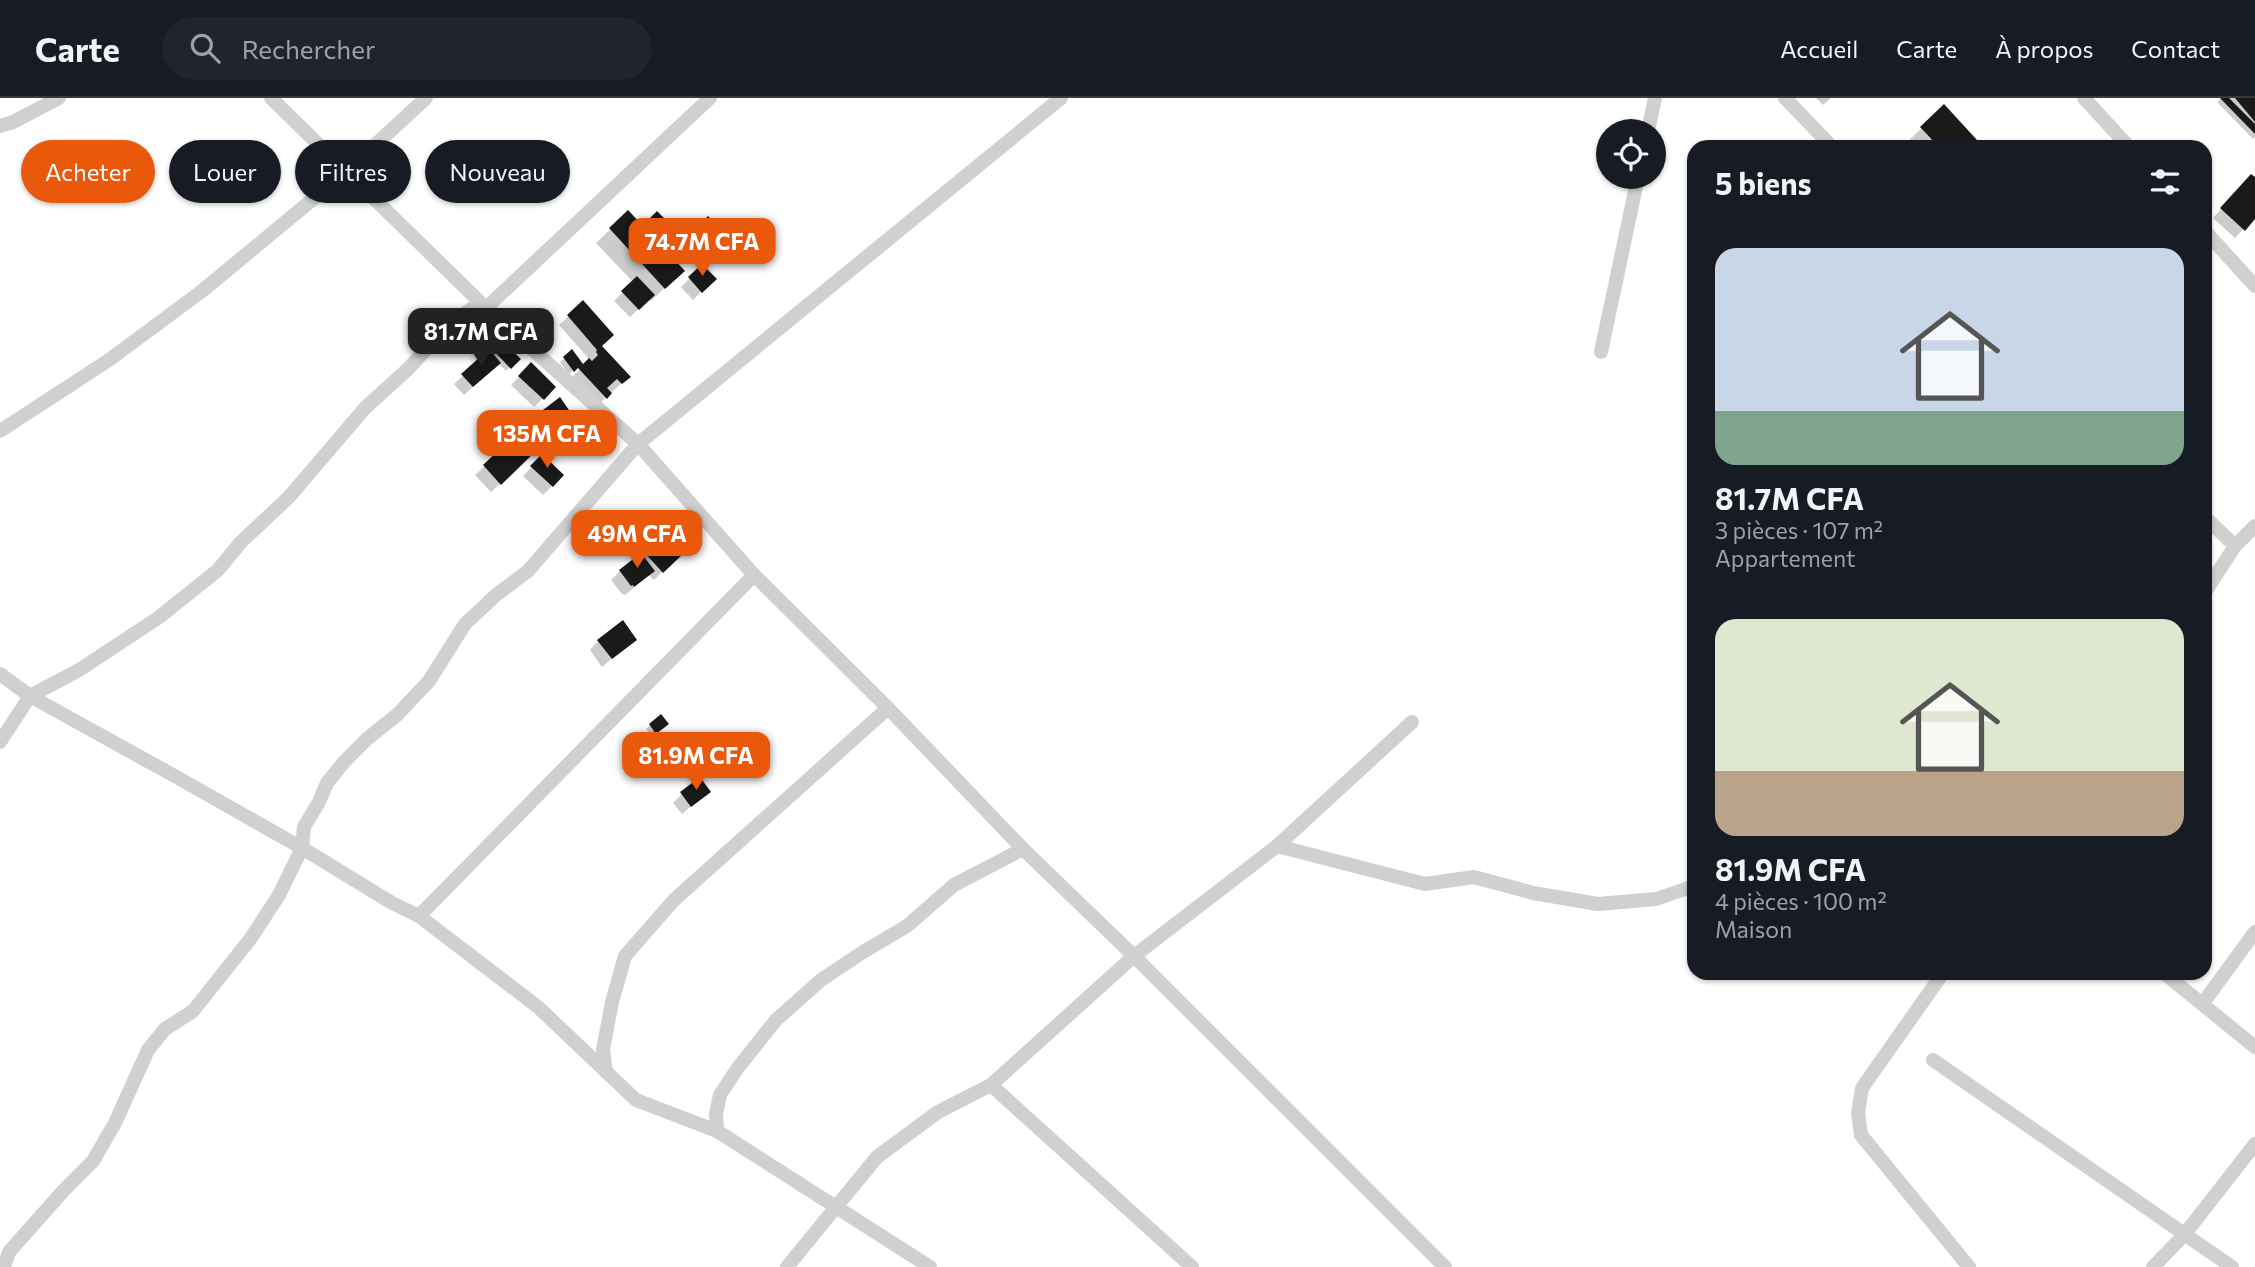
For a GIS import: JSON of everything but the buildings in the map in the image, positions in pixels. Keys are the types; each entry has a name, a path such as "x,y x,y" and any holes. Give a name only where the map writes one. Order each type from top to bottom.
{"street":[{"path":"0,126 59,98"},
{"path":"271,98 315,140"},
{"path":"381,140 426,98"},
{"path":"0,742 30,696 79,670 158,618 218,569 241,542 289,497 365,408 408,369 449,324 474,307 486,308 710,98"},
{"path":"4,1267 9,1252 93,1161 115,1123 148,1050 165,1029 193,1011 251,938 279,895 302,848 304,827 327,783 367,739 398,714 429,681 465,624 496,595 528,571 638,444 1061,98"},
{"path":"1651,119 1655,98"},
{"path":"1785,98 1825,140"},
{"path":"2084,98 2123,140"},
{"path":"1601,352 1635,189"},
{"path":"3,427 109,360 202,291 308,203"},
{"path":"379,203 486,308 638,444 754,575 888,708 1023,849 1446,1267"},
{"path":"2212,239 2255,286"},
{"path":"2212,524 2235,547"},
{"path":"2212,582 2235,547 2255,526"},
{"path":"419,916 754,575"},
{"path":"0,674 30,696 419,916 538,1007 636,1100 717,1131 930,1267"},
{"path":"606,1072 603,1050 612,1002 625,956 674,900 888,708"},
{"path":"787,1267 877,1157 938,1112 991,1086 1134,956 1277,846 1412,722"},
{"path":"1277,846 1425,884 1474,877 1533,893 1598,904 1656,899 1687,888"},
{"path":"717,1131 716,1114 720,1095 776,1020 821,980 907,926 954,885 1023,849"},
{"path":"2203,1003 2255,932"},
{"path":"1938,980 1862,1088 1858,1113 1861,1135 1969,1267"},
{"path":"2173,980 2255,1046"},
{"path":"1933,1060 2232,1267"},
{"path":"991,1086 1192,1267"},
{"path":"2153,1267 2184,1235 2255,1144"}]}
